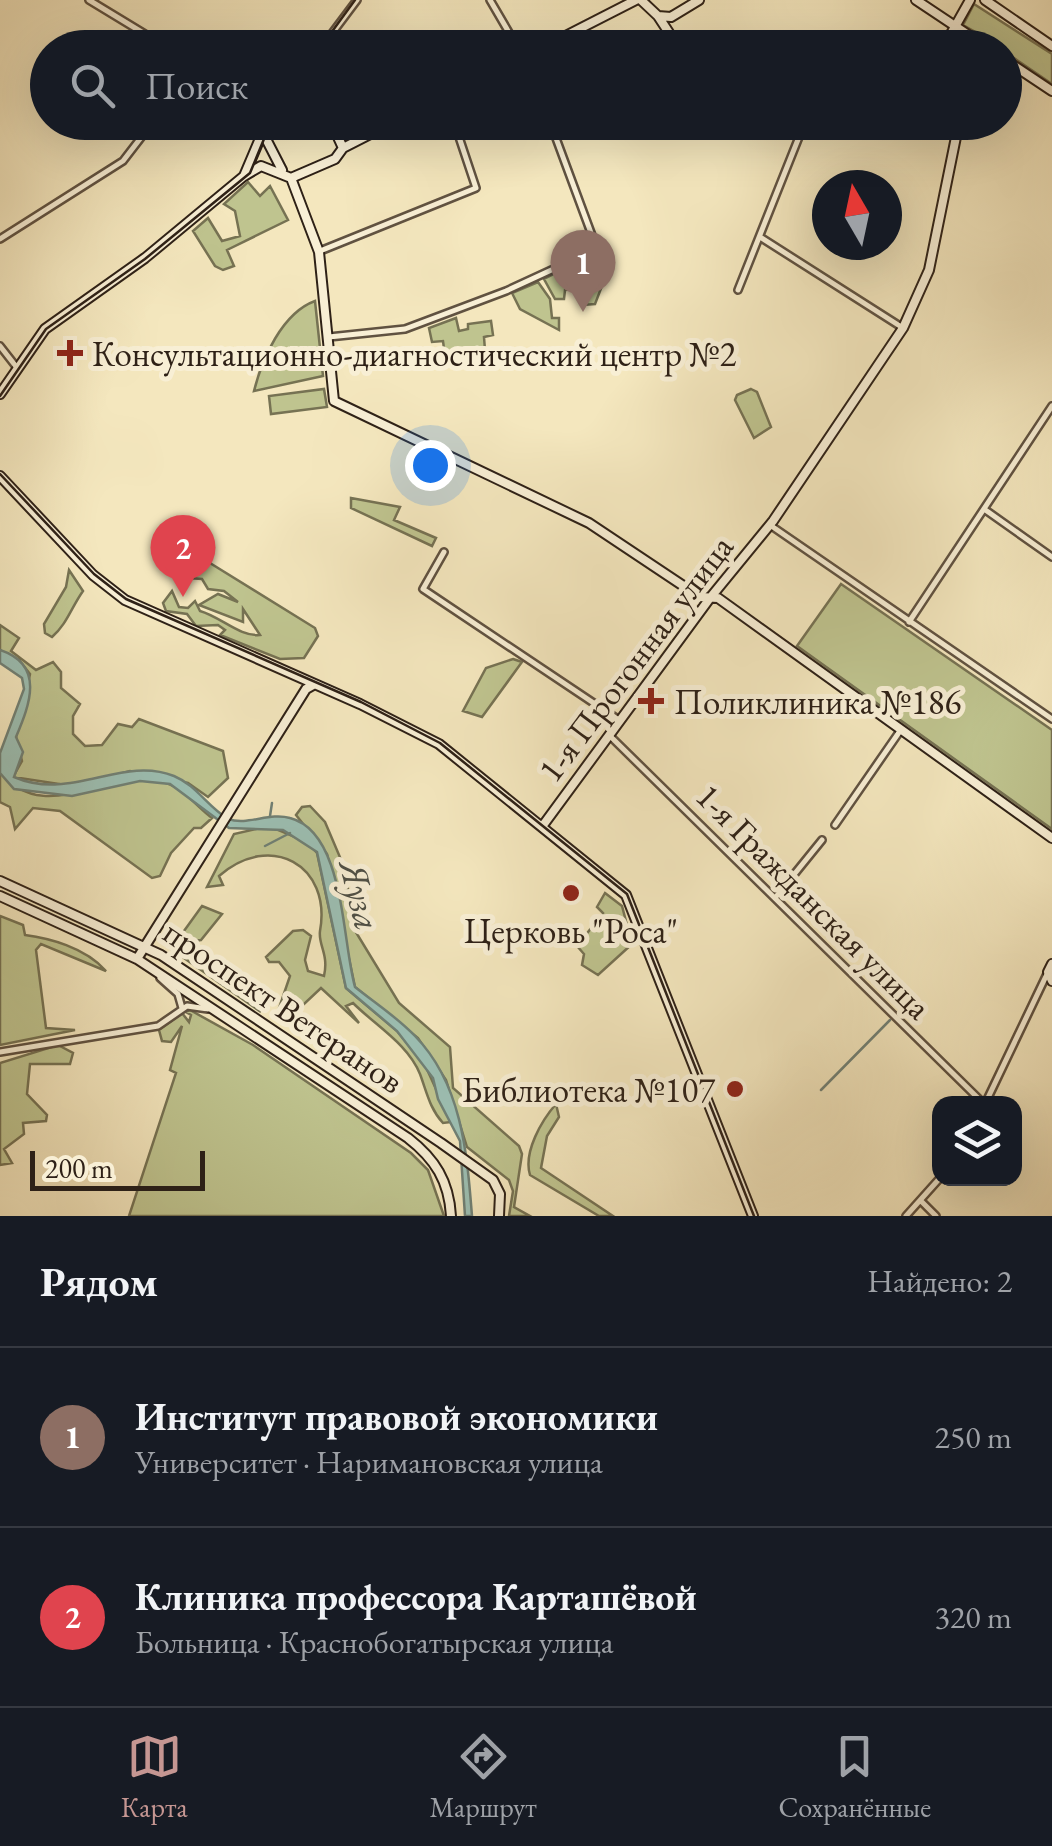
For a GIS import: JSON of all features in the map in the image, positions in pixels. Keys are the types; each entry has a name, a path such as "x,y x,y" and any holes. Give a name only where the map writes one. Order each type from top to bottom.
{"street":[{"path":"90,0 139,30"},
{"path":"335,30 354,3 345,0"},
{"path":"490,0 508,30"},
{"path":"578,30 638,0 658,16 667,30"},
{"path":"658,16 671,16 699,0"},
{"path":"916,0 961,30"},
{"path":"953,30 970,0"},
{"path":"985,0 1052,46"},
{"path":"1022,71 1052,91"},
{"path":"0,239 123,161 139,140"},
{"path":"244,176 260,140"},
{"path":"266,140 282,170 292,178 319,252 334,401 589,522 700,597 730,606 1052,838"},
{"path":"339,140 343,148"},
{"path":"292,178 335,159 343,148 359,140"},
{"path":"319,252 476,188 460,140"},
{"path":"326,338 405,329 518,286 596,249 557,140"},
{"path":"738,290 798,140"},
{"name":"1-я Прогонная улица","path":"544,824 710,598 770,525 903,328 929,270 955,140"},
{"path":"0,394 46,328 144,258 244,176 261,166 282,170"},
{"path":"760,237 903,328"},
{"path":"0,346 18,369"},
{"path":"909,622 1052,406"},
{"path":"0,476 93,575 125,600 439,744 610,880 632,905 752,1216"},
{"path":"984,508 1052,558"},
{"path":"770,525 1052,719"},
{"path":"444,552 424,589 619,720"},
{"path":"292,711 299,686 294,677"},
{"path":"180,1010 178,994 140,961 146,946 292,711 313,685"},
{"path":"835,825 900,731"},
{"name":"1-я Гражданская улица","path":"609,735 976,1096"},
{"path":"775,898 822,840"},
{"name":"проспект Ветеранов","path":"0,881 146,946 441,1143 498,1187 499,1216"},
{"name":"проспект Ветеранов","path":"0,896 140,961 420,1147 441,1173 451,1216"},
{"path":"988,1096 1051,972"},
{"path":"0,1052 158,1026 180,1010 194,1006 218,1012"},
{"path":"906,1216 933,1186"},
{"path":"921,1201 936,1216"}],"green space":[{"path":"974,4 1015,30 972,30 963,25"},
{"path":"1022,35 1052,54 1052,84 1022,64"},
{"path":"248,182 260,196 270,186 288,220 227,250 234,266 223,270 215,266 193,231 208,218 222,241 240,236 235,211 224,204"},
{"path":"584,259 597,260 602,286 595,304 583,305 581,288 565,290 564,299 555,299 544,279"},
{"path":"538,282 550,299 552,318 559,318 559,330 520,309 512,293"},
{"path":"315,301 323,376 254,391 262,365 283,326"},
{"path":"456,318 459,331 468,329 468,324 491,321 493,335 484,337 485,350 464,348 464,353 445,356 443,341 432,342 429,328"},
{"path":"324,389 327,407 271,414 269,396"},
{"path":"751,389 757,392 771,427 754,438 735,400"},
{"path":"351,498 400,507 394,520 436,538 432,546 351,508"},
{"path":"197,555 315,628 318,636 304,658 280,659 220,635 225,630 218,625 196,626 187,614 166,611 163,603 172,591 179,607 188,608 195,601 200,611 245,633 260,635 243,609 243,622 199,605 218,594 238,602 224,591 208,589 202,579 188,578 185,568"},
{"path":"69,570 83,591 52,637 45,633 44,624 66,587"},
{"path":"841,584 1052,730 1052,829 797,646"},
{"path":"0,625 19,638 11,651 36,670 53,662 61,672 61,688 80,704 73,716 73,734 85,746 102,745 118,724 132,727 139,719 223,751 228,778 208,797 188,783 130,771 72,786 13,777 22,761 16,737 30,674 19,660 0,650"},
{"path":"513,659 522,662 482,717 463,711 486,668"},
{"path":"0,769 17,787 36,795 57,796 126,781 169,784 212,818 201,828 194,828 171,853 160,876 152,878 60,811 33,808 15,829 10,807 0,802"},
{"path":"310,806 325,822 345,869 354,929 399,1003 450,1047 453,1088 519,1146 522,1154 514,1207 530,1216 509,1216 513,1191 509,1180 467,1147 446,1080 418,1038 355,987 327,854 296,815 302,807"},
{"path":"269,826 307,842 317,853 346,988 397,1031 425,1065 451,1122 443,1123 435,1112 408,1053 353,1003 346,1006 359,1023 321,988 287,1020 278,1011 290,976 279,962 269,962 266,957 293,931 303,930 311,936 305,960 308,971 324,976 321,908 316,888 307,873 277,856 258,856 238,863 219,876 223,885 207,887 234,834"},
{"path":"605,893 622,906 632,944 598,975 582,965 584,954 577,946 603,913 597,907"},
{"path":"202,906 222,914 201,940 192,941 191,958 261,1012 171,949"},
{"path":"0,916 23,925 25,935 77,950 106,971 41,944 36,950 46,1028 75,1030 0,1045"},
{"path":"190,1010 253,1045 411,1153 428,1170 444,1216 129,1216 176,1073 170,1070 182,1026 171,1042 162,1041 159,1030 182,1013 189,1022 191,1015 186,1012"},
{"path":"58,1045 73,1053 70,1064 30,1064 27,1094 47,1115 46,1121 23,1123 24,1134 4,1149 12,1163 0,1165 0,1063"},
{"path":"556,1104 559,1117 547,1136 541,1168 613,1216 599,1216 530,1175 531,1147"}],"water":[{"path":"0,650 14,657 29,675 29,699 16,737 23,752 14,777 56,784 155,771 182,780 228,819 282,817 308,827 322,844 331,866 355,987 415,1036 431,1055 452,1097 464,1144 472,1216 465,1216 460,1141 438,1099 433,1078 397,1031 346,988 317,852 283,830 229,828 170,784 140,781 72,796 14,789 0,773 0,753 24,689 22,678 0,663"}],"waterway":[{"path":"270,816 272,803"},
{"path":"265,846 290,833"},
{"path":"821,1090 890,1020"}],"tram line":[{"path":"333,30 355,0"},
{"path":"0,396 46,329 145,259 250,173 264,140"},
{"path":"0,474 94,574 126,599 361,702 440,743 627,894 754,1216"}],"place":[{"name":"Институт правовой экономики","path":"583,312"},
{"name":"Консультационно-диагностический центр №2","path":"70,353"},
{"name":"Клиника профессора Карташёвой","path":"183,597"},
{"name":"Поликлиника №186","path":"651,701"},
{"name":"Церковь \"Роса\"","path":"571,893"},
{"name":"Библиотека №107","path":"735,1089"}],"water label":[{"name":"Яуза","path":"361,895"}]}
